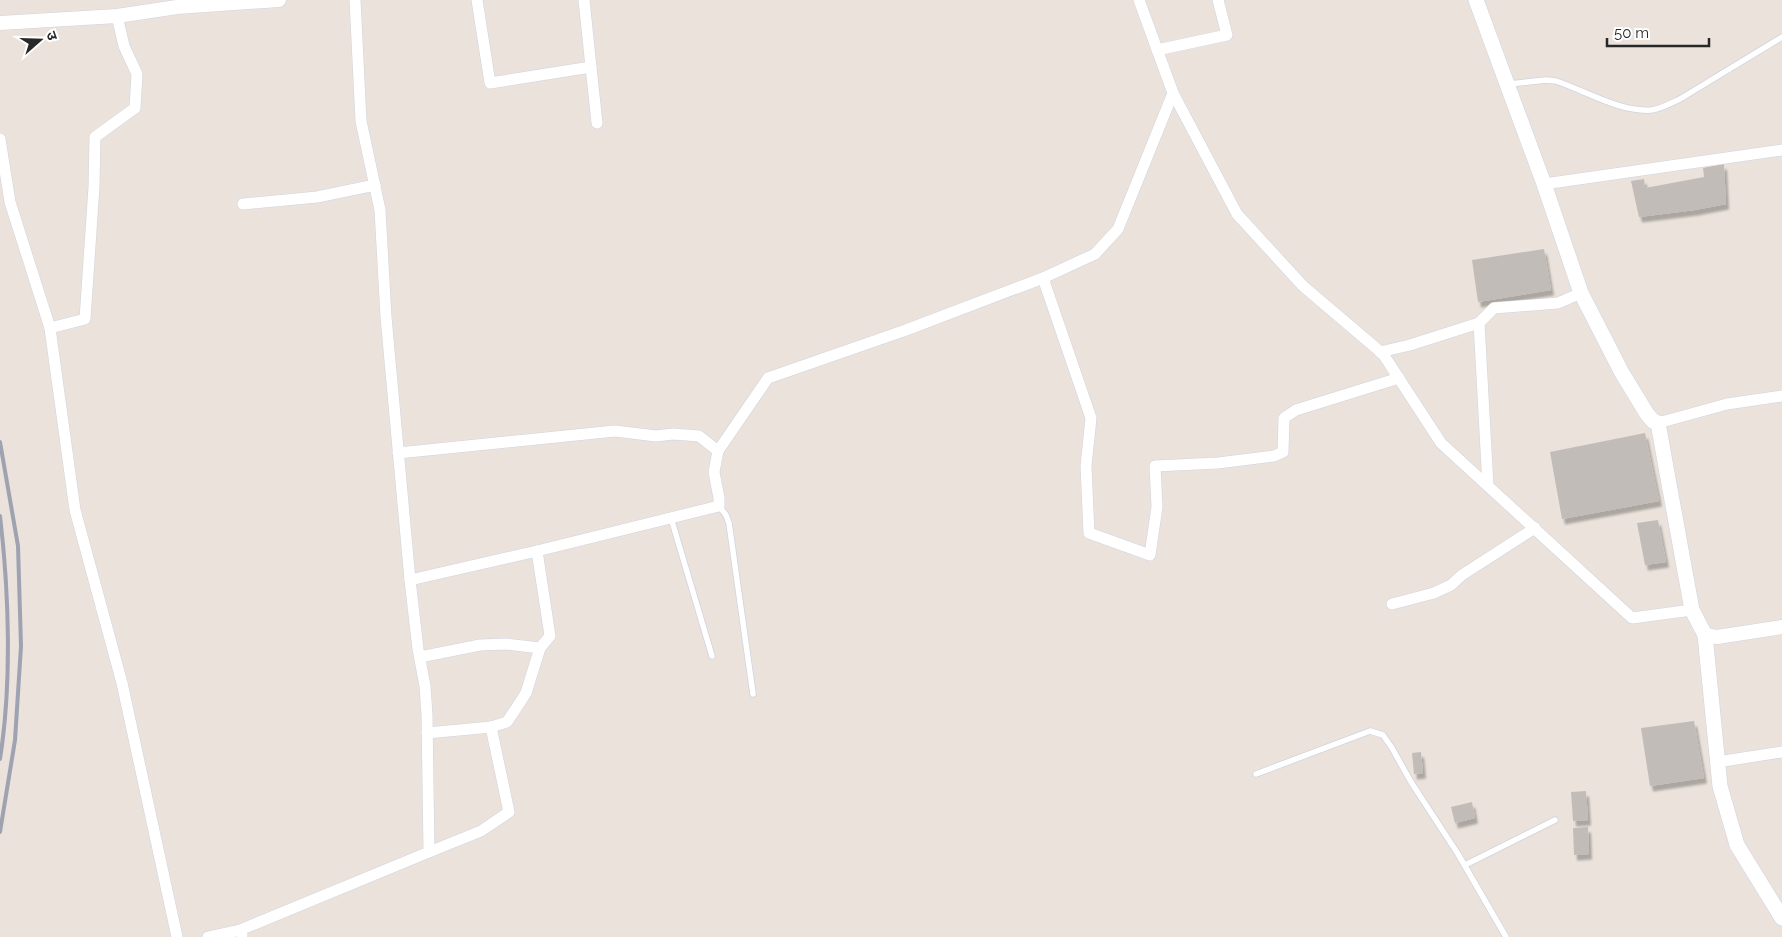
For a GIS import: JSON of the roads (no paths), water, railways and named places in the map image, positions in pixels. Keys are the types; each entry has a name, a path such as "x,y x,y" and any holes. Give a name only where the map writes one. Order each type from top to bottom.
{"main road":[{"path":"1476,0 1544,184 1581,294 1637,398 1647,414 1658,424 1692,610 1705,635 1720,786 1737,846 1782,918"}],"street":[{"path":"159,0 177,7"},
{"path":"0,23 117,16 177,7 279,0"},
{"path":"355,0 360,121 380,210 386,317 410,580 425,686 429,852"},
{"path":"477,0 490,83 591,67"},
{"path":"584,0 597,123"},
{"path":"1139,0 1173,93 1237,214 1303,286 1380,352 1441,443 1632,618 1692,610"},
{"path":"1157,50 1227,35 1218,0"},
{"path":"50,328 85,319 94,187 95,137 135,108 137,74 124,46 117,16"},
{"path":"410,580 719,506 714,472 718,451 768,378 906,330 1043,278 1094,254 1118,229 1173,93"},
{"path":"0,140 10,202 50,328 75,510 122,683 177,937"},
{"path":"1544,184 1782,150"},
{"path":"243,204 317,197 375,185"},
{"path":"1043,278 1091,418 1086,466 1089,533 1150,554 1158,507 1154,466 1218,464 1274,456 1283,452 1284,418 1296,410 1398,378"},
{"path":"1380,352 1410,345 1479,323 1494,308 1558,302 1581,294"},
{"path":"1479,323 1488,486"},
{"path":"1658,424 1728,404 1782,396"},
{"path":"398,453 615,431 656,436 673,434 699,436 718,451"},
{"path":"1392,604 1434,593 1452,585 1462,575 1535,528"},
{"path":"427,733 491,727 507,722 526,693 540,648 550,636 537,551"},
{"path":"1705,635 1717,637 1782,627"},
{"path":"420,658 480,645 506,644 540,648"},
{"path":"208,937 242,933 481,831 509,812 491,727"},
{"path":"1717,762 1782,752"}],"lane":[{"path":"1507,84 1546,80 1573,87 1635,110 1653,110 1680,99 1782,37"},
{"path":"719,506 729,523 753,694"},
{"path":"671,518 712,656"},
{"path":"1256,774 1370,731 1382,735 1465,865 1506,937"},
{"path":"1465,865 1555,820"}],"railway":[{"path":"0,442 18,546 21,646 15,740 0,832"},
{"path":"0,516 8,638 6,700 0,759"}]}
